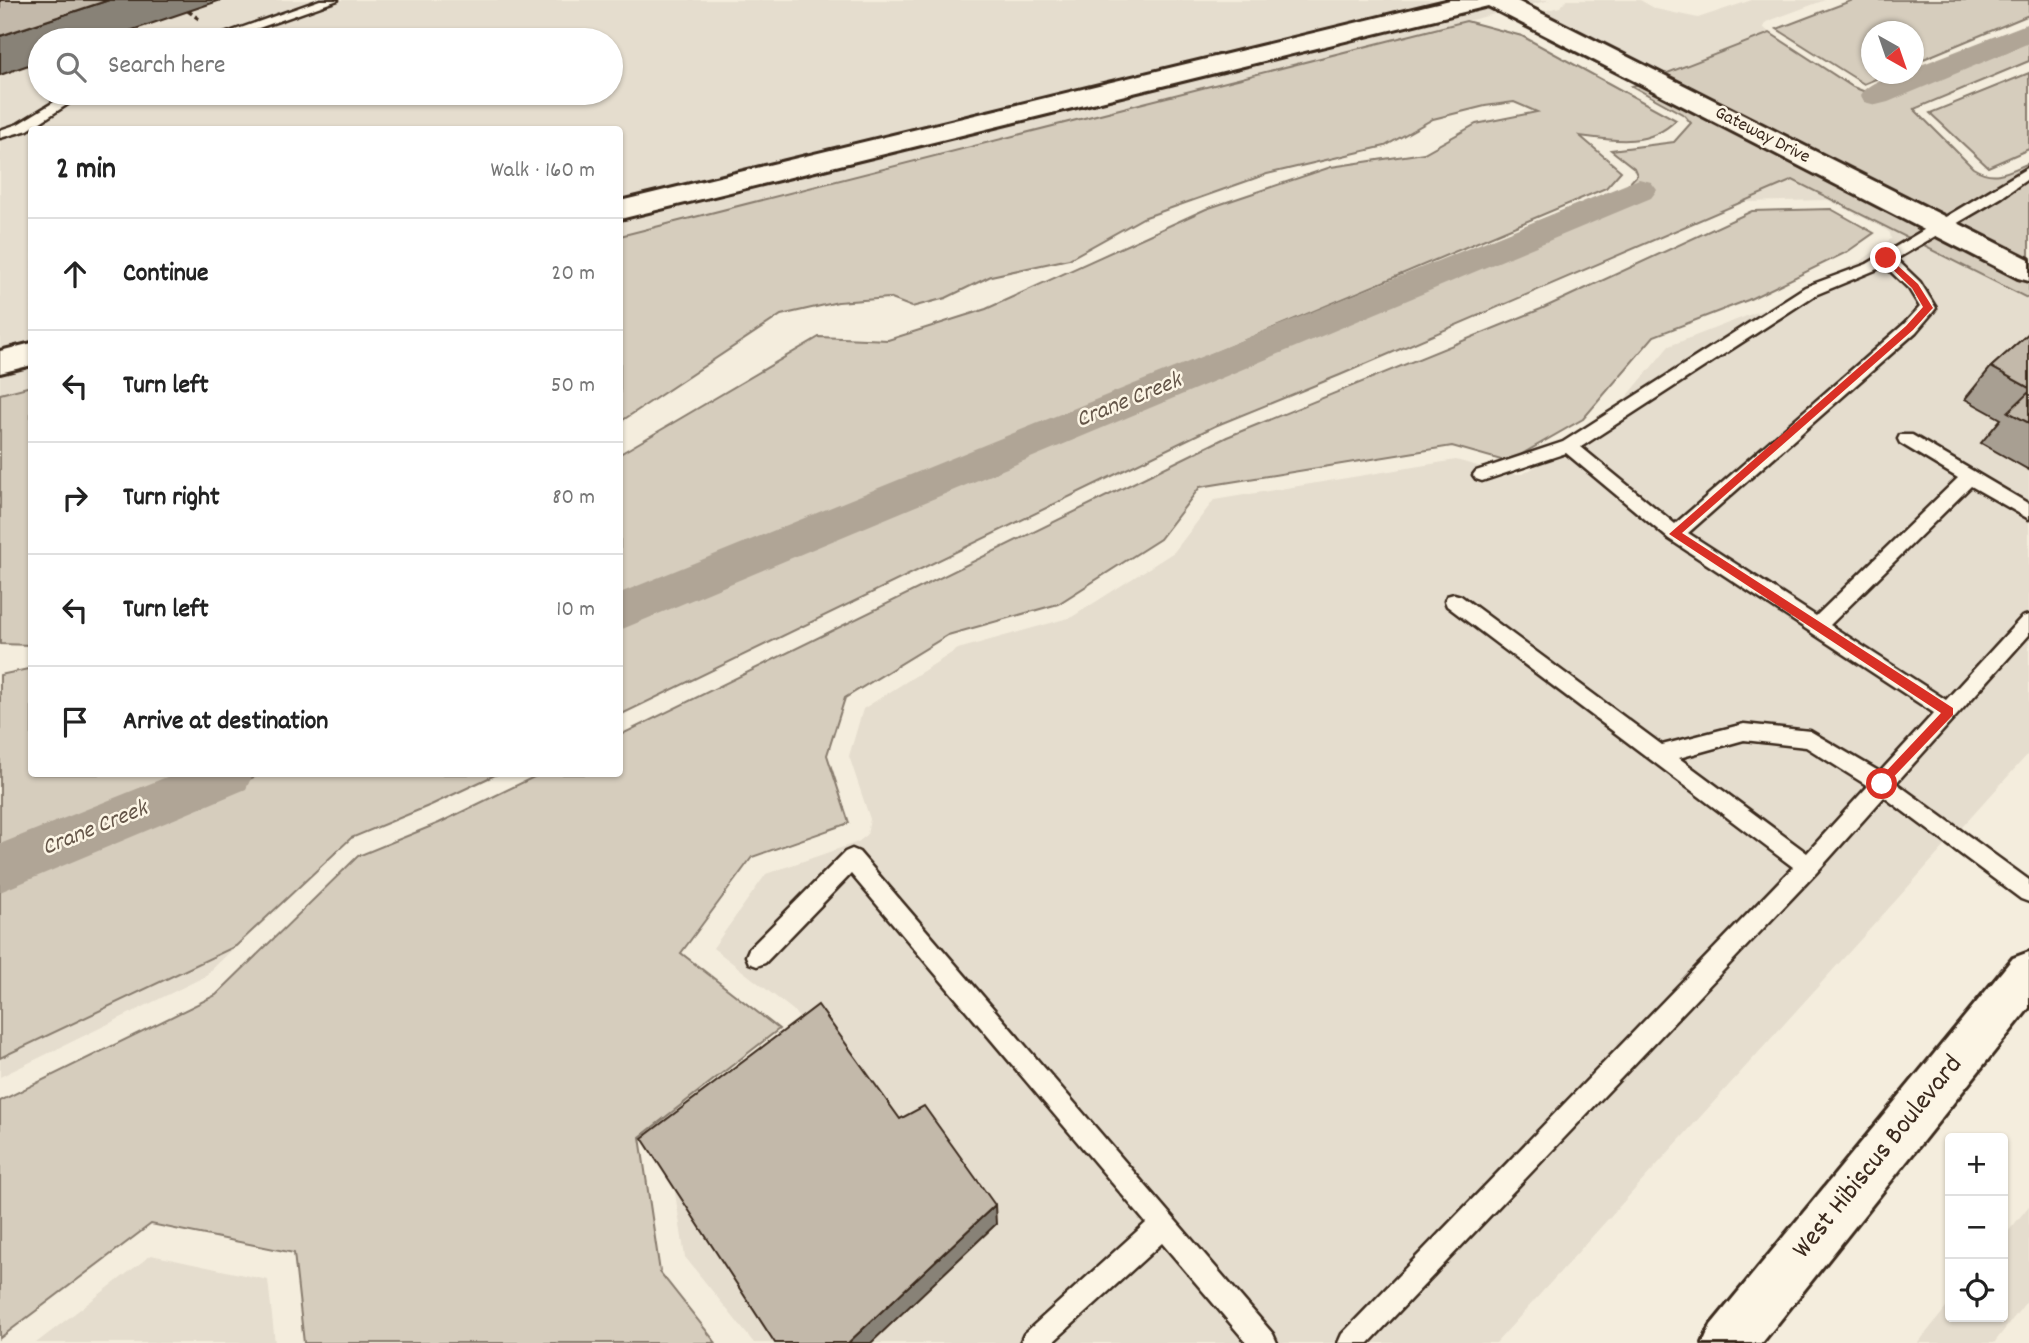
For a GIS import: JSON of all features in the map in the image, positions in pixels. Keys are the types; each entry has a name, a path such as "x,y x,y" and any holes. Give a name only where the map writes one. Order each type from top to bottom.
{"street":[{"path":"623,209 1481,0"},
{"name":"Gateway Drive","path":"1496,0 2029,271"},
{"path":"0,362 28,355"},
{"name":"West Hibiscus Boulevard","path":"1729,1343 2029,972"}],"lane":[{"path":"249,28 332,0"},
{"path":"0,134 23,127 59,105"},
{"path":"1482,475 1569,446 1810,292 1872,267 2026,176"},
{"path":"1675,534 1910,328 1928,308 1915,286 1886,258"},
{"path":"1906,439 2029,512"},
{"path":"1569,446 1675,534 1949,712"},
{"path":"1817,626 1970,477"},
{"path":"1454,601 1808,866"},
{"path":"1351,1343 1808,866 2029,622"},
{"path":"1660,754 1744,732 1810,739 1882,784 2029,892"},
{"path":"757,956 852,859 1264,1343"},
{"path":"1033,1343 1163,1224"}],"shaded area":[{"path":"0,0 1550,0 623,235 623,126 28,126 28,387 0,394"},
{"path":"1567,0 1640,0 1656,9 1698,18 1752,0 1825,0 1766,22 1763,27 1770,33 1662,75 1539,12 1560,7"},
{"path":"1853,0 2029,0 2029,15 1924,59 1924,21 1861,21 1861,82 1777,29"},
{"path":"1466,21 1522,36 1676,120 1655,135 1631,140 1580,136 1621,171 1606,188 623,602 623,452 819,337 888,340 986,309 1206,209 1331,167 1424,153 1476,124 1537,112 1514,102 1433,119 1385,146 1267,174 1143,218 1069,259 991,276 946,298 912,307 889,298 838,302 781,315 623,420 623,235"},
{"path":"2029,27 2029,61 1914,109 1973,168 1981,172 2001,174 2029,163 2029,260 1662,75 1770,33 1863,91 1876,91 1893,84 1924,84 1924,71"},
{"path":"2029,73 2029,149 1988,167 1930,113"},
{"path":"1639,84 2029,283 2029,299 1793,180 1215,426 623,714 623,620 1618,196 1637,175 1634,168 1611,150 1674,142 1691,123 1684,115 1632,86"},
{"path":"1793,180 2029,299 2029,753 1496,1343 754,1343 685,1257 668,1148 802,1022 793,1010 713,948 766,874 858,842 867,835 870,819 849,756 863,709 958,649 1072,617 1174,552 1214,500 1456,460 1506,474 1523,474 1601,428 1669,346 1762,310 1861,261 1891,239 1890,233 1882,227 1828,200 1742,202"},
{"path":"1831,209 1874,233 1847,252 1748,300 1654,336 1583,419 1508,462 1452,446 1200,487 1160,539 1058,604 948,635 845,698 827,755 849,823 752,857 681,953 779,1029 640,1137 660,1272 716,1343 304,1343 294,1253 151,1224 0,1338 0,1101 216,995 358,856 439,823 534,777 623,777 623,734 1227,437 1541,309 1752,211"},
{"path":"28,387 28,645 0,644 0,394"},
{"path":"28,669 28,777 207,777 0,864 0,675"},
{"path":"254,777 491,777 351,838 236,946 0,1058 0,884"},
{"path":"236,946 204,977 0,1077 0,1058"},
{"path":"2029,1206 2029,1298 1994,1343 1918,1343 1945,1309 1945,1322 2008,1322 2008,1232"},
{"path":"151,1255 268,1280 275,1343 36,1343"}],"building":[{"path":"0,0 109,0 0,36"},
{"path":"2029,333 2029,388 1991,367"},
{"path":"2029,392 2029,423 2008,412"},
{"path":"818,1005 900,1119 924,1106 995,1205 848,1343 775,1343 642,1138"}],"waterway":[{"name":"Crane Creek","path":"1876,95 2029,32"},
{"name":"Crane Creek","path":"623,611 1639,190"},
{"name":"Crane Creek","path":"0,868 221,777"}],"route":[{"path":"1882,784 1949,712 1675,534 1910,328 1928,308 1915,286 1886,258"}]}
